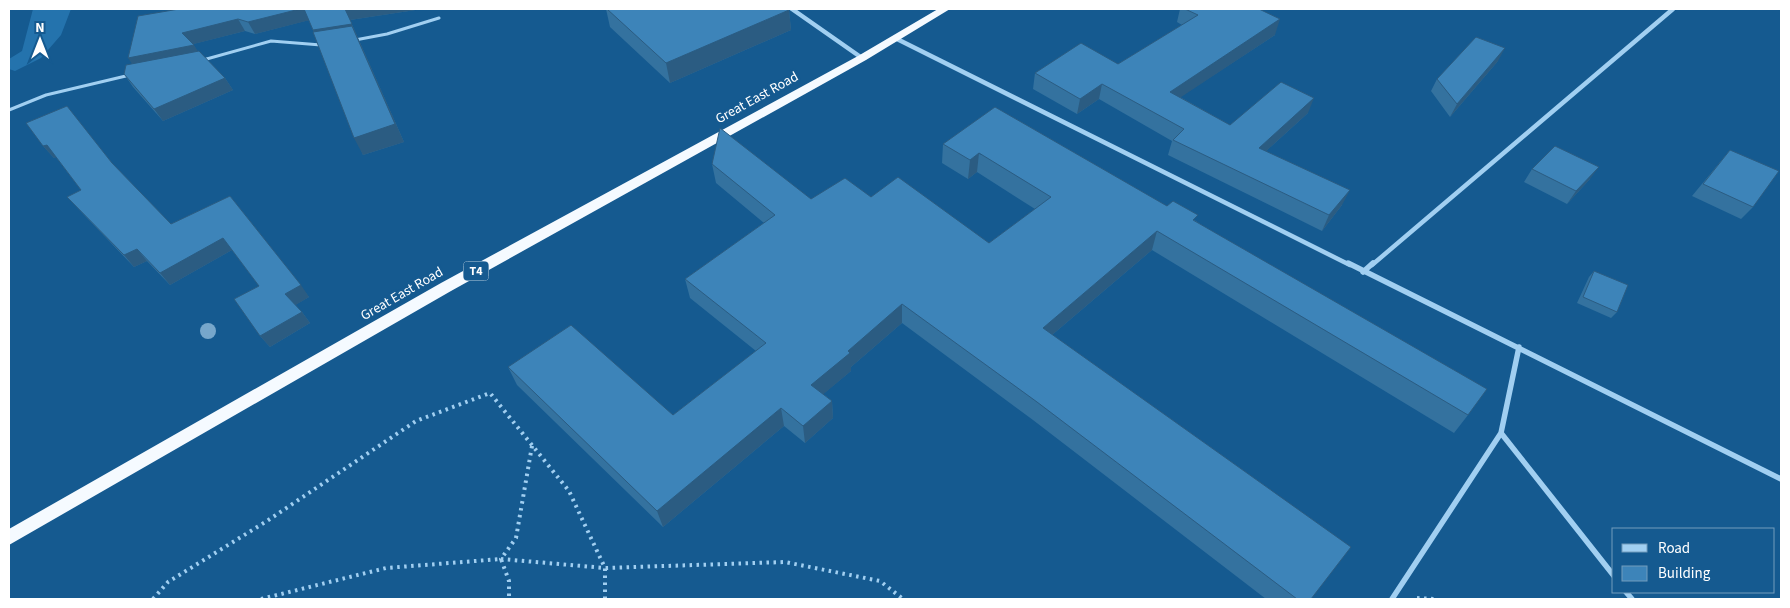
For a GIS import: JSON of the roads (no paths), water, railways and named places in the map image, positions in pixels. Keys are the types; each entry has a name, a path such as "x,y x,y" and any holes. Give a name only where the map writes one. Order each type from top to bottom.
{"highway":[{"name":"Great East Road","path":"9,538 446,287 862,58 945,9"}],"street":[{"path":"792,9 862,58"},
{"path":"1363,272 1673,9"},
{"path":"894,38 1781,479"},
{"path":"1392,599 1501,433 1519,348"},
{"path":"1501,433 1612,573"}],"lane":[{"path":"350,41 387,34 440,18"},
{"path":"202,60 271,41 323,46"},
{"path":"9,110 46,96 136,74"}]}
